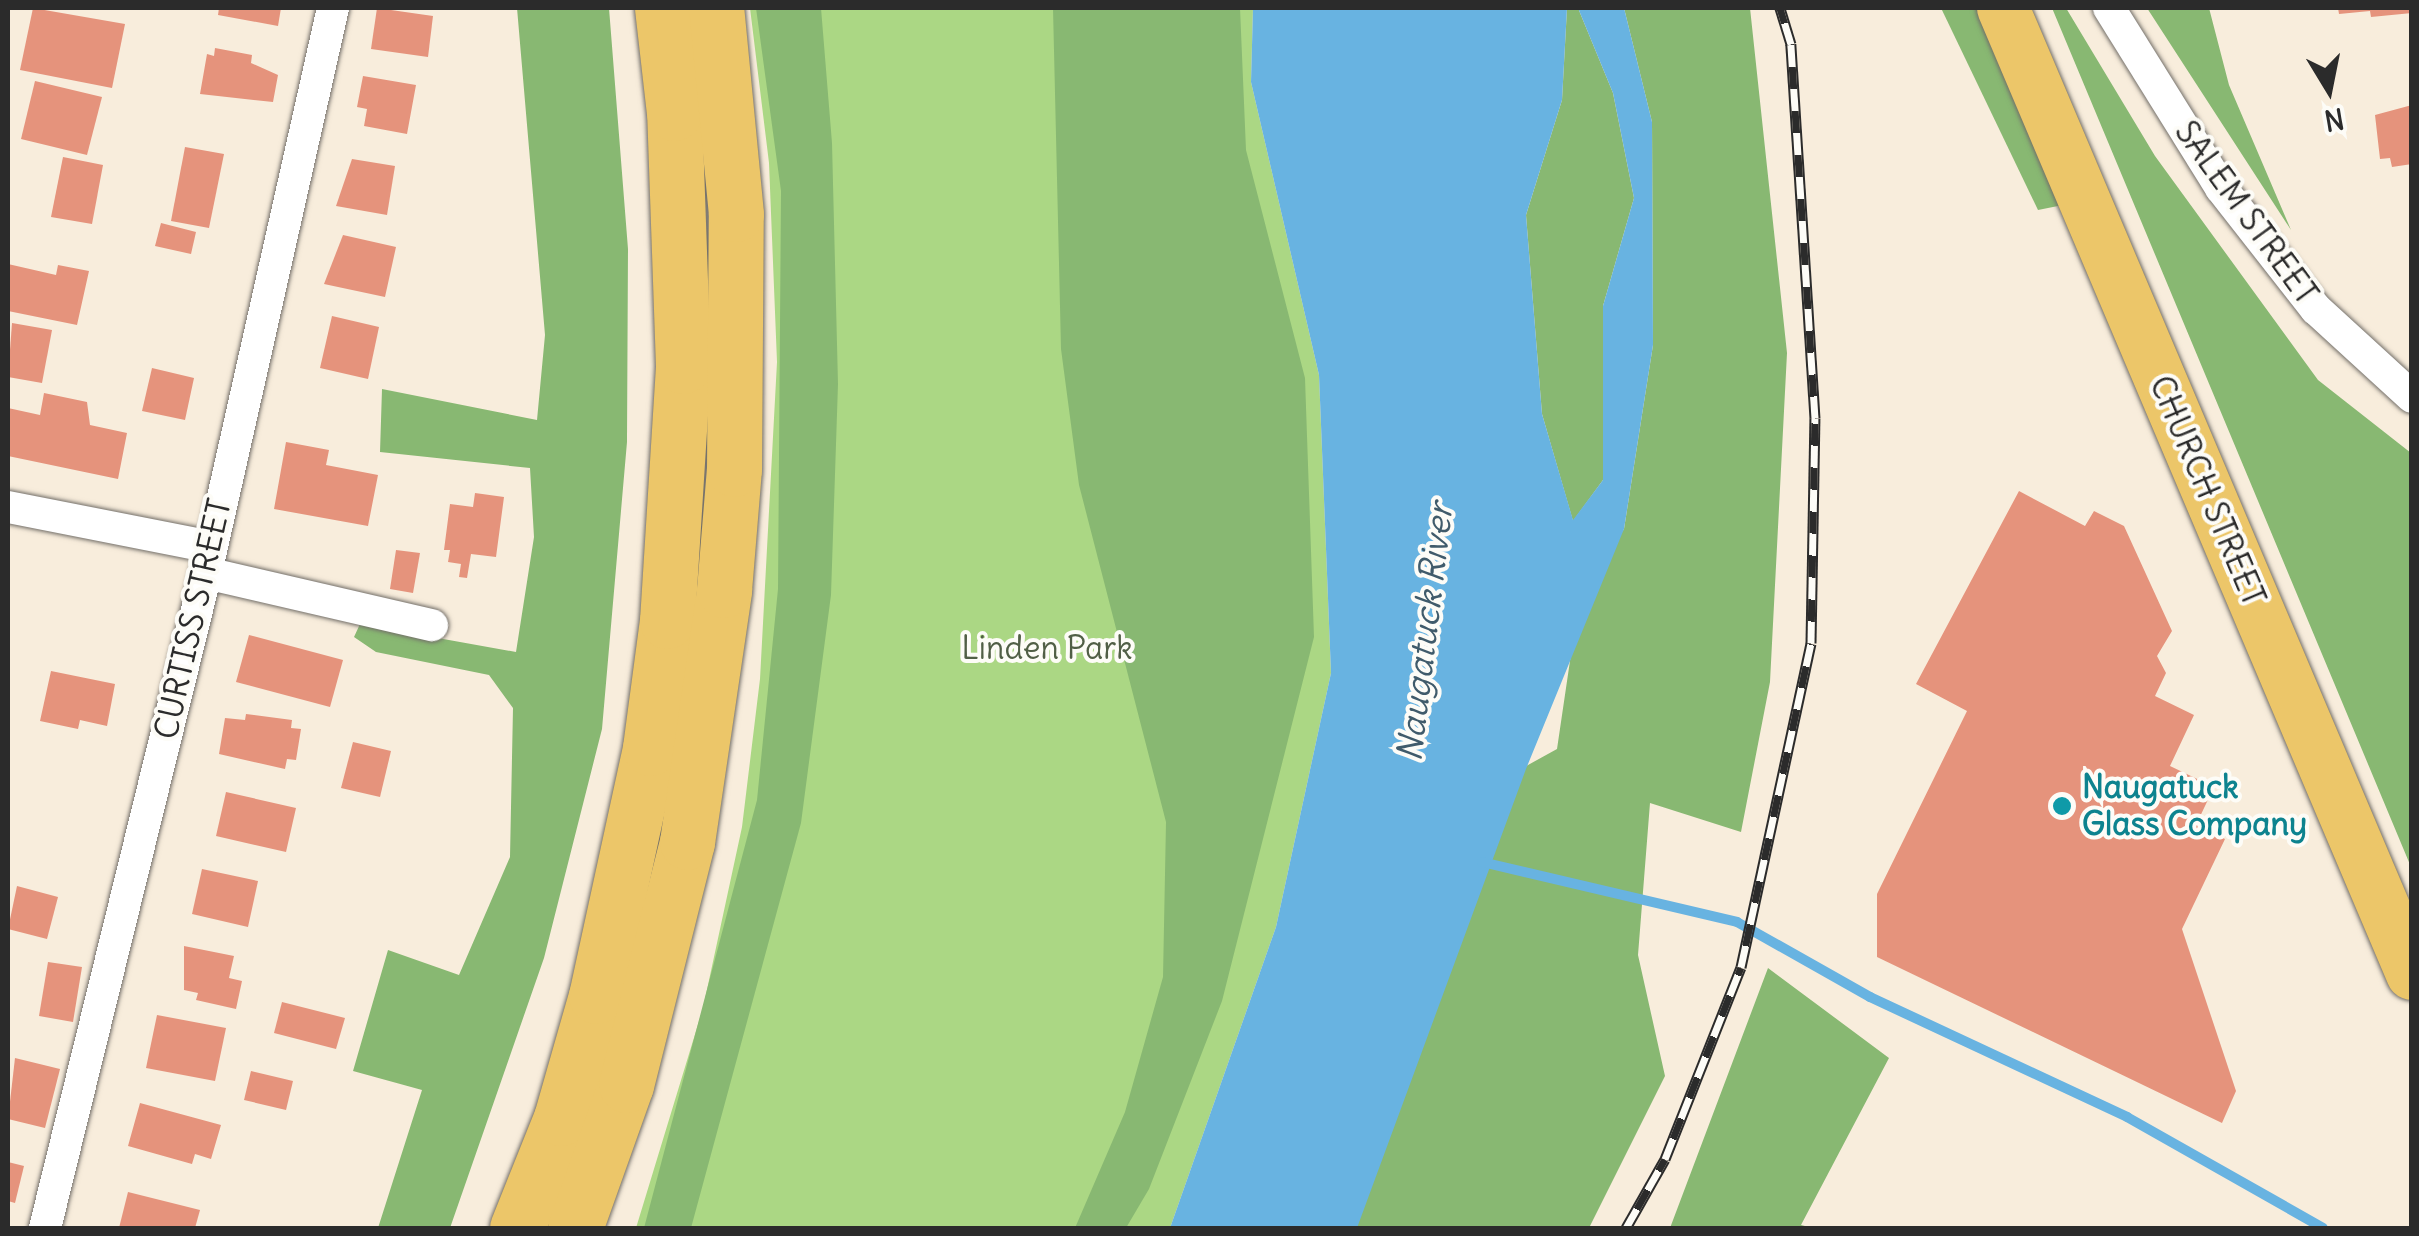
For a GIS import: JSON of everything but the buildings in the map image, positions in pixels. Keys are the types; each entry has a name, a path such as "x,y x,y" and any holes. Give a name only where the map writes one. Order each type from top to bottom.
{"highway":[{"path":"517,1228 561,1118 625,876 667,622 683,366 674,113 662,8"},
{"path":"586,1228 687,842 724,590 734,469 736,248 716,8"},
{"path":"576,1228 626,1085"},
{"path":"506,1228 561,1118"}],"main road":[{"name":"CHURCH STREET","path":"2003,8 2412,974"}],"street":[{"name":"CURTISS STREET","path":"45,1228 208,560 333,8"},
{"name":"SALEM STREET","path":"2109,8 2222,188 2316,309 2412,396"},
{"path":"8,507 432,625"}],"green space":[{"path":"517,8 609,8 628,249 627,442 602,729 544,958 450,1228 378,1228 422,1090 353,1071 388,950 459,975 510,857 513,708 489,675 376,652 354,637 360,624 516,652 534,537 530,468 380,452 382,389 537,420 545,335"},
{"name":"Linden Park","path":"750,8 1253,8 1251,82 1319,375 1331,673 1276,927 1170,1228 636,1228 703,1008 742,827 760,679 777,362 769,163"},
{"path":"756,8 821,8 832,143 838,384 831,595 801,823 691,1228 644,1228 757,800 778,589 781,191"},
{"path":"1053,8 1240,8 1246,150 1305,378 1314,637 1222,1001 1149,1189 1126,1228 1075,1228 1125,1112 1163,977 1166,822 1079,485 1061,349"},
{"path":"1567,8 1578,8 1613,93 1634,198 1603,306 1603,480 1573,521 1542,414 1526,215 1562,100"},
{"path":"1624,8 1750,8 1787,353 1770,682 1741,832 1650,803 1638,955 1665,1076 1589,1228 1314,1228 1479,792 1557,749 1580,593 1624,529 1653,345 1652,122"},
{"path":"1941,8 1983,8 2068,204 2038,210"},
{"path":"2052,8 2066,8 2155,156 2318,380 2411,453 2411,867"},
{"path":"2147,8 2209,8 2229,85 2291,230"},
{"path":"1768,968 1889,1058 1801,1225 1813,1228 1670,1228"}],"water":[{"name":"Naugatuck River","path":"1253,8 1567,8 1562,100 1526,215 1542,414 1573,520 1603,480 1603,306 1634,198 1613,93 1578,8 1624,8 1652,122 1653,345 1624,529 1526,769 1357,1228 1170,1228 1276,927 1331,673 1319,375 1251,82"}],"waterway":[{"path":"1482,862 1737,922 1870,997 2127,1117 2323,1228"}],"railway":[{"path":"1626,1228 1665,1159 1741,967 1811,643 1815,418 1791,44 1780,8"}],"place":[{"name":"Naugatuck Glass Company","path":"2062,806"}]}
